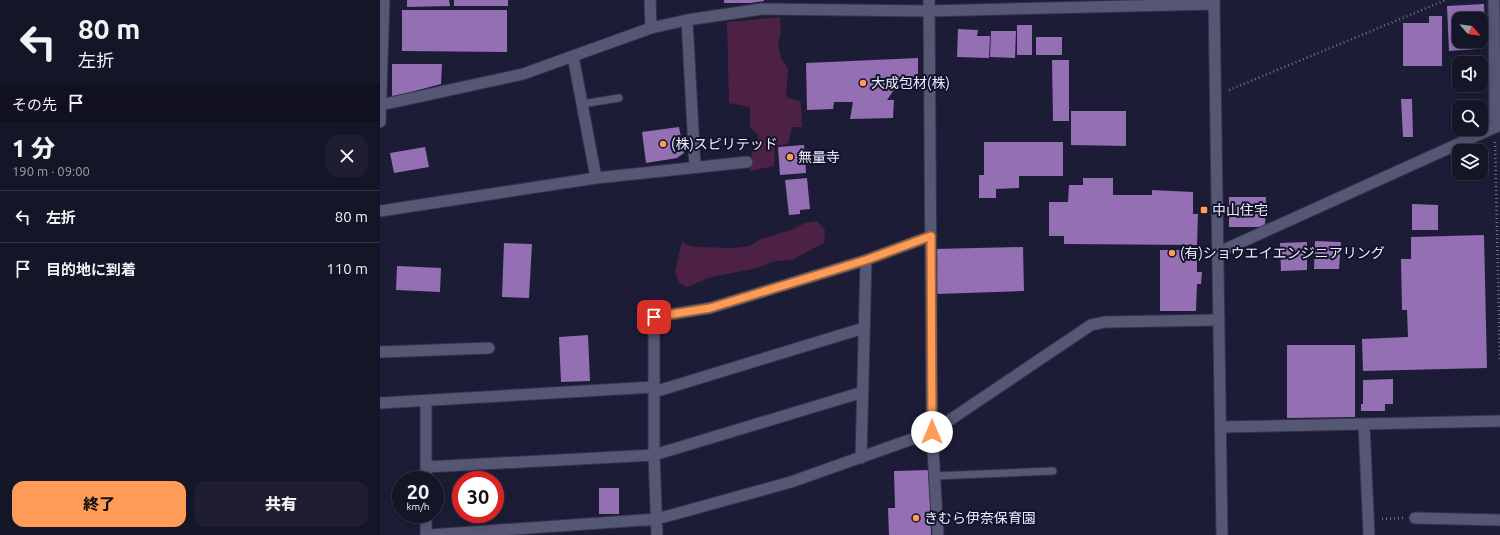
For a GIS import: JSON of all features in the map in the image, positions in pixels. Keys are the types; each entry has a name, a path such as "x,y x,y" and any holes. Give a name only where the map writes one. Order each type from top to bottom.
{"street":[{"path":"380,122 384,0"},
{"path":"650,0 651,28"},
{"path":"1217,253 1497,126 1494,0"},
{"path":"381,105 523,74 651,28 687,20 762,9 929,5 1214,2 1222,535"},
{"path":"929,5 932,432 938,535"},
{"path":"687,20 695,167"},
{"path":"573,56 596,178"},
{"path":"380,211 596,178 747,162"},
{"path":"657,535 654,455 654,317 710,308 866,260 931,236"},
{"path":"861,458 866,260"},
{"path":"430,535 656,519 791,482 932,432 1091,325 1105,322 1219,320"},
{"path":"380,403 654,390 864,328"},
{"path":"380,352 489,348"},
{"path":"426,467 654,455 863,392"},
{"path":"426,401 426,471"},
{"path":"1220,427 1500,421"},
{"path":"1364,424 1369,535"},
{"path":"1415,518 1500,520"},
{"path":"426,523 426,535"}],"lane":[{"path":"582,104 619,98"},
{"path":"934,476 1052,471"}],"path":[{"path":"1215,96 1446,0"},
{"path":"1497,126 1500,361"},
{"path":"1369,520 1415,518"}],"shaded area":[{"path":"780,17 781,32 778,44 781,58 788,68 786,97 801,102 802,127 792,127 788,144 775,146 774,166 750,171 752,151 758,144 758,134 750,128 750,107 729,103 727,22"},
{"path":"817,221 825,230 824,243 792,260 775,261 758,268 711,277 687,287 679,283 675,271 682,242 690,246 700,247 734,248 749,246 761,239 793,229 805,223"}],"building":[{"path":"407,0 449,0 450,6 407,7"},
{"path":"454,0 508,0 508,6 454,6"},
{"path":"724,0 764,1 750,3 724,3"},
{"path":"1484,4 1484,12 1452,12 1452,48 1477,49 1449,51 1447,6"},
{"path":"402,10 507,10 507,52 402,51"},
{"path":"1429,16 1442,16 1442,66 1403,66 1403,23 1429,23"},
{"path":"1017,25 1032,25 1032,55 1017,55"},
{"path":"958,29 978,30 977,36 990,36 989,58 957,57"},
{"path":"991,31 1016,31 1015,58 990,57"},
{"path":"1036,37 1062,37 1062,55 1036,55"},
{"path":"918,58 918,76 902,78 887,100 894,100 893,118 850,119 853,102 834,102 833,109 807,110 806,63"},
{"path":"1052,60 1069,60 1069,121 1053,121"},
{"path":"392,64 442,64 441,84 392,97"},
{"path":"1401,99 1412,99 1413,137 1403,137"},
{"path":"1071,111 1126,111 1126,146 1071,145"},
{"path":"679,127 684,153 677,158 646,163 642,132"},
{"path":"984,142 1063,142 1063,176 1019,176 1019,188 996,189 996,198 979,198 979,175 984,175"},
{"path":"804,145 806,173 780,175 778,147"},
{"path":"425,147 429,167 394,173 390,153"},
{"path":"807,178 810,209 800,210 800,214 789,215 785,180"},
{"path":"1083,178 1113,178 1113,195 1152,195 1152,190 1193,192 1193,214 1198,214 1197,245 1064,244 1064,236 1049,236 1049,202 1068,202 1069,185 1083,185"},
{"path":"1229,197 1266,197 1265,227 1229,227"},
{"path":"1412,204 1438,205 1438,230 1412,230"},
{"path":"1484,235 1487,368 1363,371 1362,339 1408,337 1407,310 1402,310 1401,259 1411,259 1411,237"},
{"path":"1315,241 1341,242 1339,269 1314,269"},
{"path":"1307,242 1307,270 1281,271 1280,243"},
{"path":"504,243 532,244 529,298 502,297"},
{"path":"1023,247 1024,291 936,294 935,249"},
{"path":"1160,250 1197,250 1197,272 1202,272 1201,284 1197,284 1196,311 1160,311"},
{"path":"397,266 441,268 440,292 396,290"},
{"path":"588,335 590,381 561,382 559,337"},
{"path":"1287,345 1355,345 1355,417 1287,418"},
{"path":"1393,379 1393,404 1385,404 1385,411 1361,411 1361,404 1363,404 1363,380"},
{"path":"929,470 931,535 889,535 888,508 895,508 894,471"},
{"path":"599,488 619,488 619,514 599,514"}],"place":[{"name":"大成包材(株)","path":"863,83"},
{"name":"(株)スピリテッド","path":"663,144"},
{"name":"無量寺","path":"790,157"},
{"name":"中山住宅","path":"1204,210"},
{"name":"(有)ショウエイエンジニアリング","path":"1172,253"},
{"name":"きむら伊奈保育園","path":"916,518"}],"route":[{"path":"654,317 710,308 866,260 931,236 932,432"}]}
